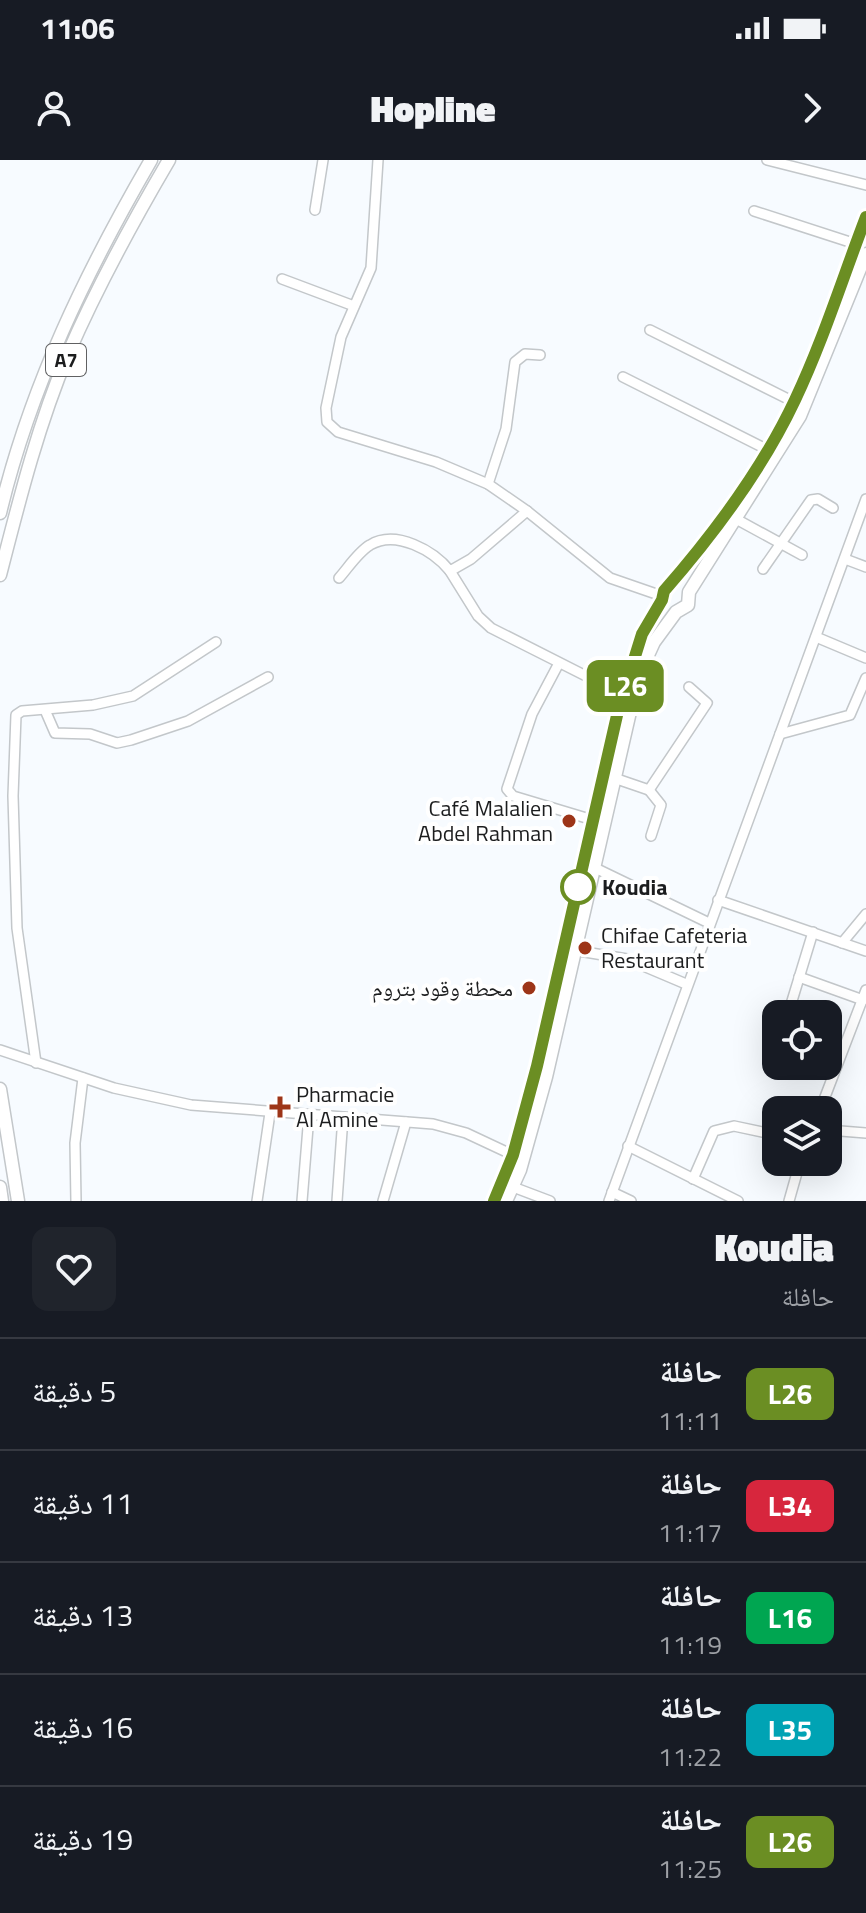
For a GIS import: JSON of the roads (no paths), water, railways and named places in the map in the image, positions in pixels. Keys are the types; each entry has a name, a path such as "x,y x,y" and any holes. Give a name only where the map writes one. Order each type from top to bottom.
{"highway":[{"name":"A7","path":"0,513 49,359 106,237 151,160"},
{"name":"A7","path":"0,575 24,485 67,357 103,279 169,160"},
{"path":"494,1201 513,1155 537,1066 624,690 642,634 670,585 709,537 794,402 866,217"},
{"path":"506,1201 546,1077 638,677 654,642 676,612 688,605 689,592 800,416 866,254"},
{"path":"670,585 679,584 689,592"},
{"path":"662,598 667,609 676,612"},
{"path":"0,1089 18,1201"},
{"path":"0,1187 2,1201"}],"street":[{"path":"315,210 323,160"},
{"path":"378,160 371,268 336,356 326,408 327,422 332,428 488,484 527,511 610,578 662,598"},
{"path":"767,160 866,185"},
{"path":"754,211 856,244"},
{"path":"282,279 354,306"},
{"path":"650,330 794,402"},
{"path":"488,484 506,429 515,362 525,354 540,355"},
{"path":"623,377 766,449"},
{"path":"763,569 811,500 818,499 833,508"},
{"path":"631,1201 611,1196 686,984 866,499"},
{"path":"450,571 471,559 527,511"},
{"path":"736,519 802,555"},
{"path":"339,578 366,547 384,541 428,550 450,571 483,623 559,663 624,690"},
{"path":"845,559 866,567"},
{"path":"816,637 866,658"},
{"path":"36,1063 17,928 14,725 19,713 93,705 133,696 216,642"},
{"path":"559,663 532,714 507,789 513,796 593,820"},
{"path":"45,710 55,733 90,734 122,743 188,721 268,677"},
{"path":"780,734 850,715 866,678"},
{"path":"649,790 707,703 689,687"},
{"path":"614,778 649,790 661,805 651,836"},
{"path":"593,867 709,923"},
{"path":"718,900 866,951"},
{"path":"842,943 866,914"},
{"path":"792,1000 813,932"},
{"path":"573,950 627,959 686,984"},
{"path":"799,977 864,995 825,1096"},
{"path":"0,1050 83,1078 170,1101 270,1113 454,1128 513,1155"},
{"path":"76,1201 74,1153 83,1078"},
{"path":"257,1201 270,1113"},
{"path":"302,1201 309,1115"},
{"path":"337,1201 343,1117"},
{"path":"383,1201 406,1122"},
{"path":"693,1179 710,1137 718,1129 742,1127 762,1132"},
{"path":"842,1131 866,1133"},
{"path":"628,1146 738,1201"},
{"path":"789,1201 796,1176"},
{"path":"513,1187 550,1201"}],"place":[{"name":"Café Malalien Abdel Rahman","path":"569,821"},
{"name":"Koudia","path":"578,887"},
{"name":"Chifae Cafeteria Restaurant","path":"585,948"},
{"name":"محطة وقود بتروم","path":"529,988"},
{"name":"Pharmacie Al Amine","path":"280,1107"}]}
